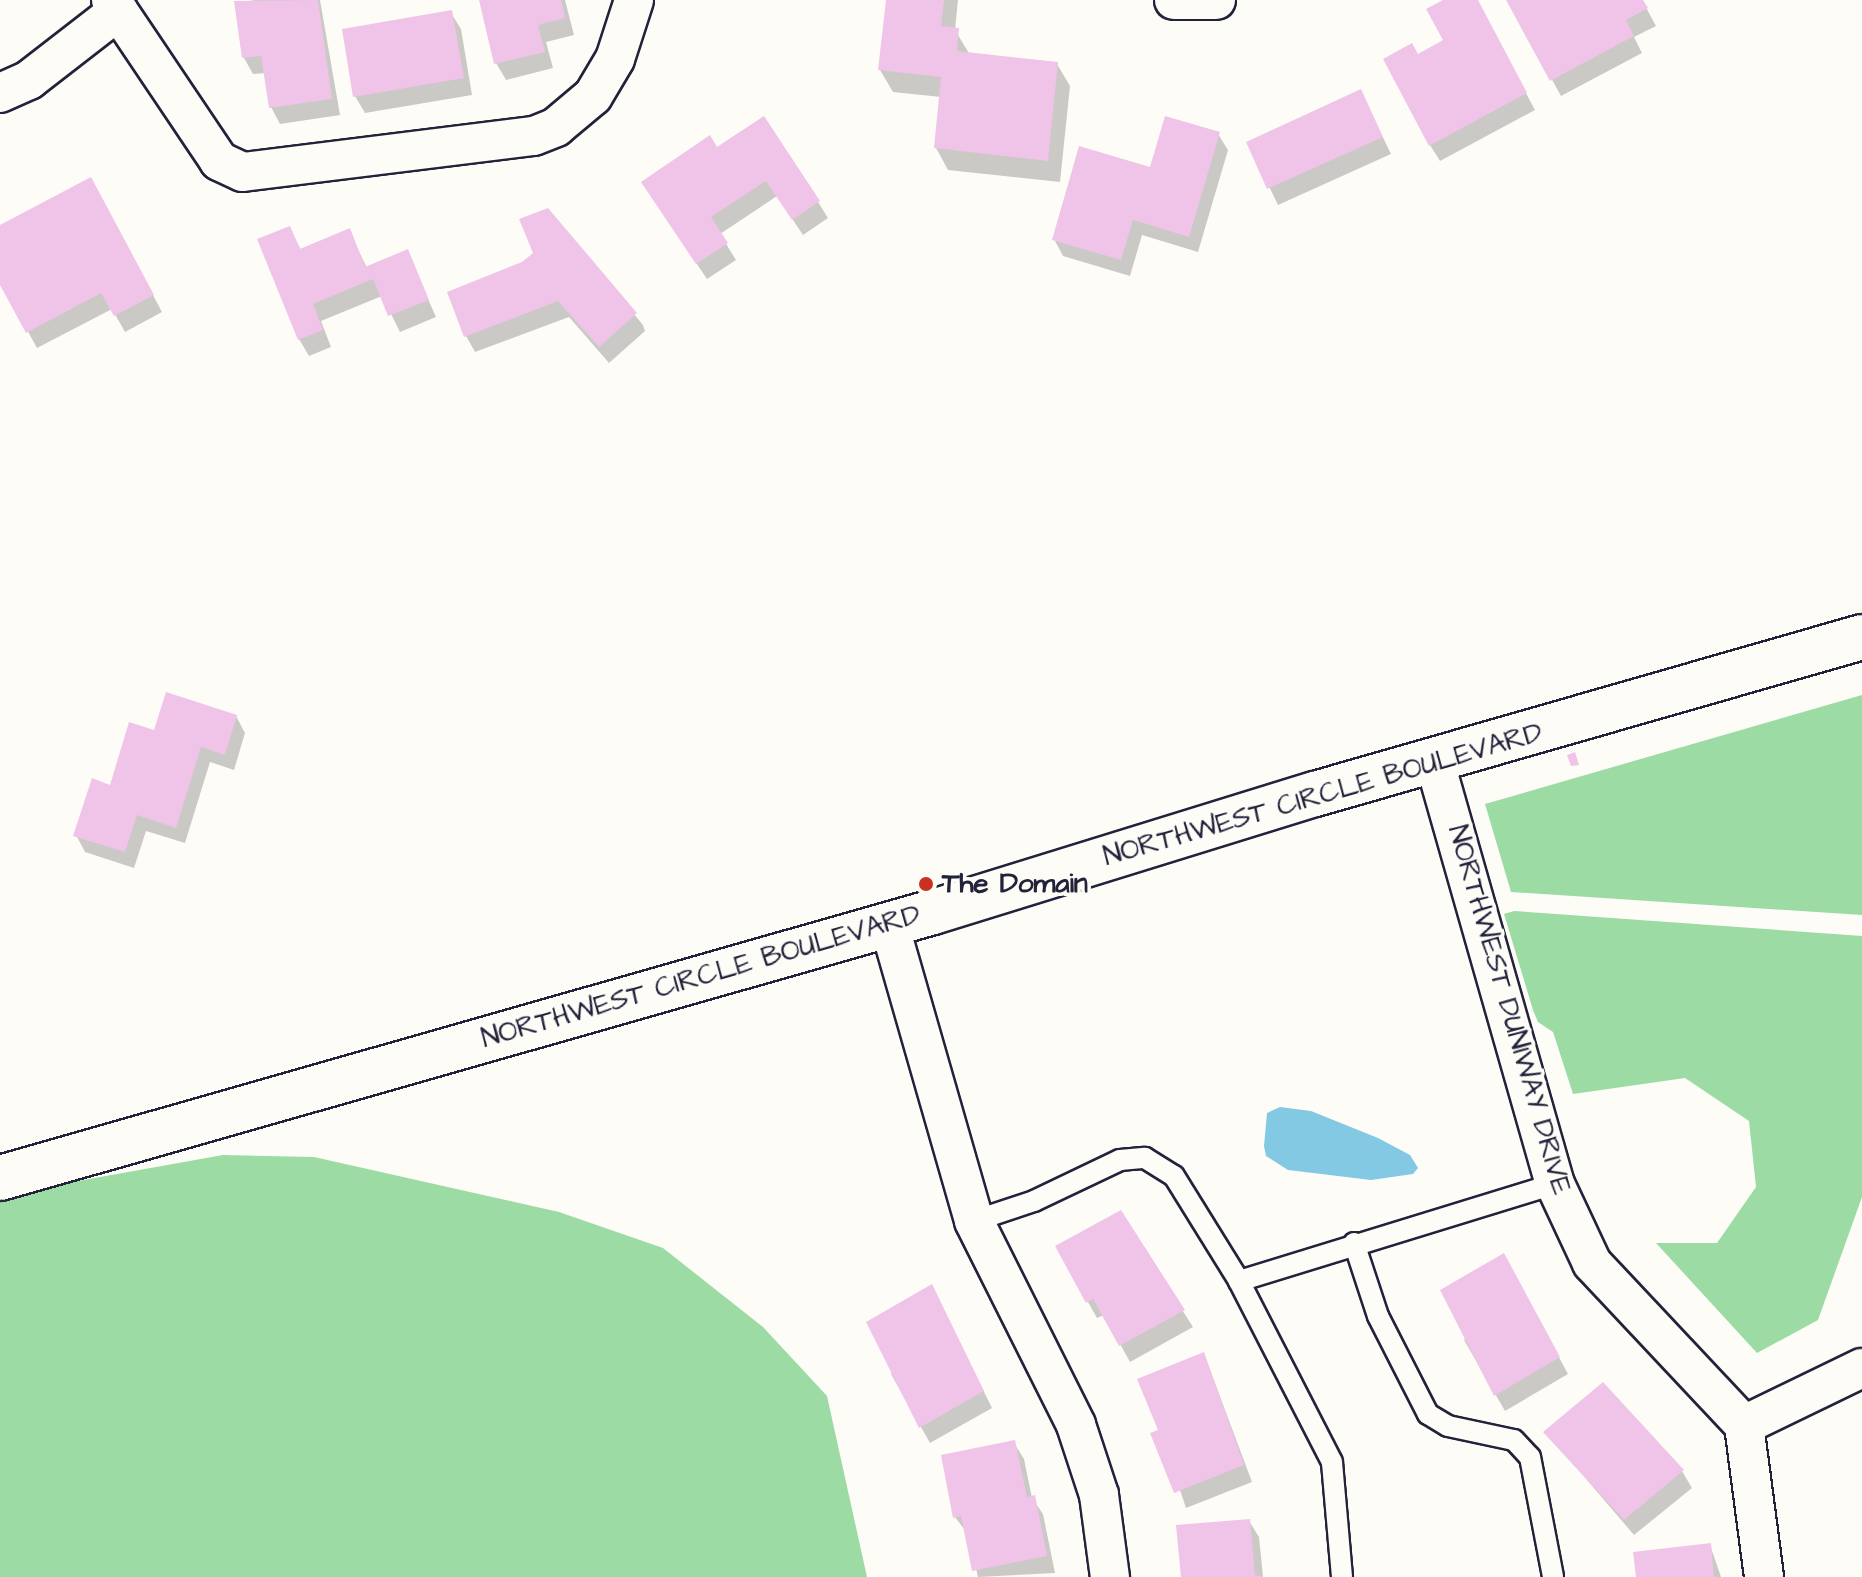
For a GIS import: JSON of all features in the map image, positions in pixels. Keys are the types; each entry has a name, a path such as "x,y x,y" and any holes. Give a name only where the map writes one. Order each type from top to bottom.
{"main road":[{"name":"NORTHWEST CIRCLE BOULEVARD","path":"0,1178 889,924 1315,794 1435,763 1862,637"}],"street":[{"path":"0,93 29,80 115,5 224,166 243,172 534,136 556,127 593,96 615,59 634,0"},
{"path":"1174,0 1216,0"},
{"name":"NORTHWEST DUNIWAY DRIVE","path":"1435,763 1555,1184 1592,1263 1744,1425"},
{"path":"889,924 974,1221 1076,1425 1099,1495 1110,1577"},
{"path":"1764,1577 1744,1425 1862,1368"}],"lane":[{"path":"974,1221 1034,1201 1120,1160 1145,1158 1174,1176 1239,1281 1332,1462 1342,1577"},
{"path":"1239,1281 1354,1243 1555,1184"},
{"path":"1354,1243 1378,1316 1428,1414 1448,1426 1514,1440 1530,1457 1553,1577"}],"green space":[{"path":"1862,695 1862,915 1511,892 1485,804"},
{"path":"1514,911 1862,936 1862,1197 1818,1320 1757,1353 1656,1243 1717,1243 1756,1187 1749,1121 1685,1078 1573,1094 1553,1032 1538,1022 1533,1010 1504,914"},
{"path":"223,1155 314,1157 559,1212 663,1248 763,1327 827,1396 867,1577 0,1577 0,1195"}],"water":[{"path":"1280,1107 1311,1111 1378,1138 1410,1155 1418,1168 1413,1174 1371,1180 1288,1170 1266,1156 1264,1146 1267,1113"}],"building":[{"path":"318,0 332,99 269,108 261,56 242,58 234,1"},
{"path":"479,0 561,0 565,18 538,25 545,52 494,64"},
{"path":"886,0 944,0 941,26 959,28 957,51 1058,62 1048,161 934,148 941,77 878,70"},
{"path":"1443,0 1478,0 1527,93 1429,146 1383,59 1412,43 1418,54 1443,40 1426,9"},
{"path":"1506,0 1643,0 1648,8 1626,20 1634,36 1550,81"},
{"path":"452,10 464,78 353,97 342,29"},
{"path":"1361,89 1383,137 1267,189 1246,142"},
{"path":"764,116 820,201 792,220 766,181 711,217 728,243 696,264 641,182 710,135 717,147"},
{"path":"1165,116 1220,132 1189,237 1133,220 1121,260 1052,240 1079,146 1150,167"},
{"path":"91,177 154,295 114,316 101,293 26,333 0,285 0,225"},
{"path":"548,208 637,313 599,347 558,301 464,337 447,292 522,262 533,253 519,219"},
{"path":"290,226 300,249 350,228 365,267 408,249 429,300 388,316 373,279 313,304 323,330 298,340 257,239"},
{"path":"166,692 237,715 225,755 201,747 176,828 137,815 125,852 73,836 92,778 110,785 129,722 154,730"},
{"path":"1575,752 1579,765 1571,766 1567,755"},
{"path":"1121,1210 1185,1310 1119,1346 1093,1299 1086,1303 1055,1246"},
{"path":"1504,1253 1560,1357 1494,1396 1440,1290"},
{"path":"932,1284 984,1391 919,1428 866,1322"},
{"path":"1204,1352 1244,1465 1174,1493 1150,1433 1158,1430 1137,1379"},
{"path":"1603,1382 1684,1470 1624,1520 1543,1432"},
{"path":"1015,1440 1027,1497 1035,1495 1047,1556 972,1571 961,1516 953,1518 941,1455"},
{"path":"1250,1519 1255,1575 1264,1577 1181,1577 1176,1525"},
{"path":"1711,1543 1714,1577 1636,1577 1633,1552"}],"place":[{"name":"The Domain","path":"926,884"}]}
